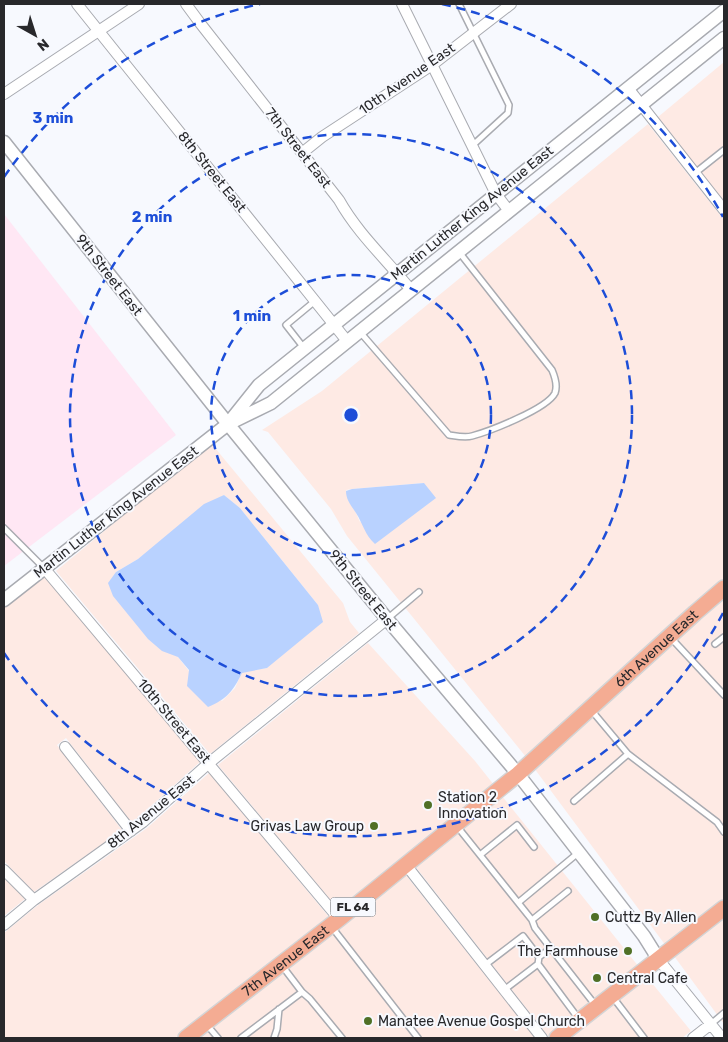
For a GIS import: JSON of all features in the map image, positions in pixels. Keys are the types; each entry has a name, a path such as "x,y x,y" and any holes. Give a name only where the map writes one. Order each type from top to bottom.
{"main road":[{"name":"6th Avenue East","path":"589,708 724,588"},
{"name":"7th Avenue East","path":"186,1038 406,865 518,774 589,708"},
{"path":"557,1038 724,908"}],"street":[{"name":"8th Street East","path":"77,4 347,341"},
{"path":"4,94 139,4"},
{"name":"7th Street East","path":"186,4 339,200 366,240 411,290"},
{"path":"402,4 496,194 509,211"},
{"name":"10th Avenue East","path":"302,153 322,137 432,64 511,4"},
{"name":"Martin Luther King Avenue East","path":"228,424 259,385 724,9"},
{"name":"Martin Luther King Avenue East","path":"4,600 228,424 271,403 724,38"},
{"path":"628,88 724,210"},
{"name":"9th Street East","path":"4,142 228,424 387,619 518,774 644,936 659,960 722,1038"},
{"name":"10th Street East","path":"44,568 209,764 334,922"},
{"name":"8th Avenue East","path":"4,925 34,900 131,832 209,764 387,619"},
{"path":"65,747 131,832"},
{"path":"406,865 542,1038"},
{"path":"4,870 34,900"},
{"path":"693,1038 711,1024"}],"lane":[{"path":"458,4 509,105 508,114 472,146"},
{"path":"721,4 724,9"},
{"path":"695,173 724,150"},
{"path":"360,331 449,436 470,437 535,411 548,402 556,392 556,380 552,370 458,252"},
{"path":"304,348 286,325 315,301"},
{"name":"10th Street East","path":"4,528 44,568"},
{"path":"387,619 419,592"},
{"path":"669,636 724,695"},
{"path":"715,644 724,637"},
{"path":"589,708 628,754 717,822 724,832"},
{"path":"574,801 628,754"},
{"path":"456,824 519,902 532,920 535,928 597,1007"},
{"path":"480,855 517,825 534,847"},
{"path":"519,902 579,853"},
{"path":"532,920 568,891"},
{"path":"334,922 418,1038"},
{"path":"485,965 523,936 539,957"},
{"path":"551,948 539,957 538,964 579,1021"},
{"path":"281,964 302,992 342,1038"},
{"path":"504,990 538,964"},
{"path":"241,1038 302,992"},
{"path":"611,996 644,1038"},
{"path":"274,1038 279,1009"},
{"path":"711,1024 724,1013"},
{"path":"205,1023 218,1038"}],"shaded area":[{"path":"724,62 724,201 658,117"},
{"path":"648,124 724,220 724,579 690,607 526,757 347,536 331,509 268,432 262,430 322,391","holes":["424,483 360,522 346,490"]},
{"path":"4,214 176,435 4,566"},
{"path":"211,443 343,603 350,622 359,633 210,754 56,571","holes":["224,495 240,508 318,605 267,668 242,672 235,688 222,701 189,671 116,572 138,559"]},
{"path":"42,574 200,762 132,823 66,738 57,745 122,830 34,892 4,861 4,605"},
{"path":"724,597 724,900 666,946 534,768"},
{"path":"368,643 475,761 494,785 339,910 218,765"},
{"path":"209,773 329,917 175,1038 4,1038 4,933 38,905 147,828"},
{"path":"502,796 639,967 548,1036 415,866"},
{"path":"405,874 535,1038 197,1038"},
{"path":"4,878 25,899 4,916"},
{"path":"724,917 724,1024 674,956"},
{"path":"647,977 691,1031 682,1038 568,1038"}],"water":[{"path":"424,483 436,498 375,544 366,533 346,494 346,491 352,489"},
{"path":"224,495 240,508 318,605 323,622 267,668 242,673 229,694 208,707 187,686 189,670 178,657 162,651 148,639 113,596 108,583 116,572 138,559 204,504"}],"place":[{"name":"Station 2 Innovation","path":"428,805"},
{"name":"Grivas Law Group","path":"374,826"},
{"name":"Cuttz By Allen","path":"595,917"},
{"name":"The Farmhouse","path":"628,951"},
{"name":"Central Cafe","path":"597,978"},
{"name":"Manatee Avenue Gospel Church","path":"368,1021"}]}
